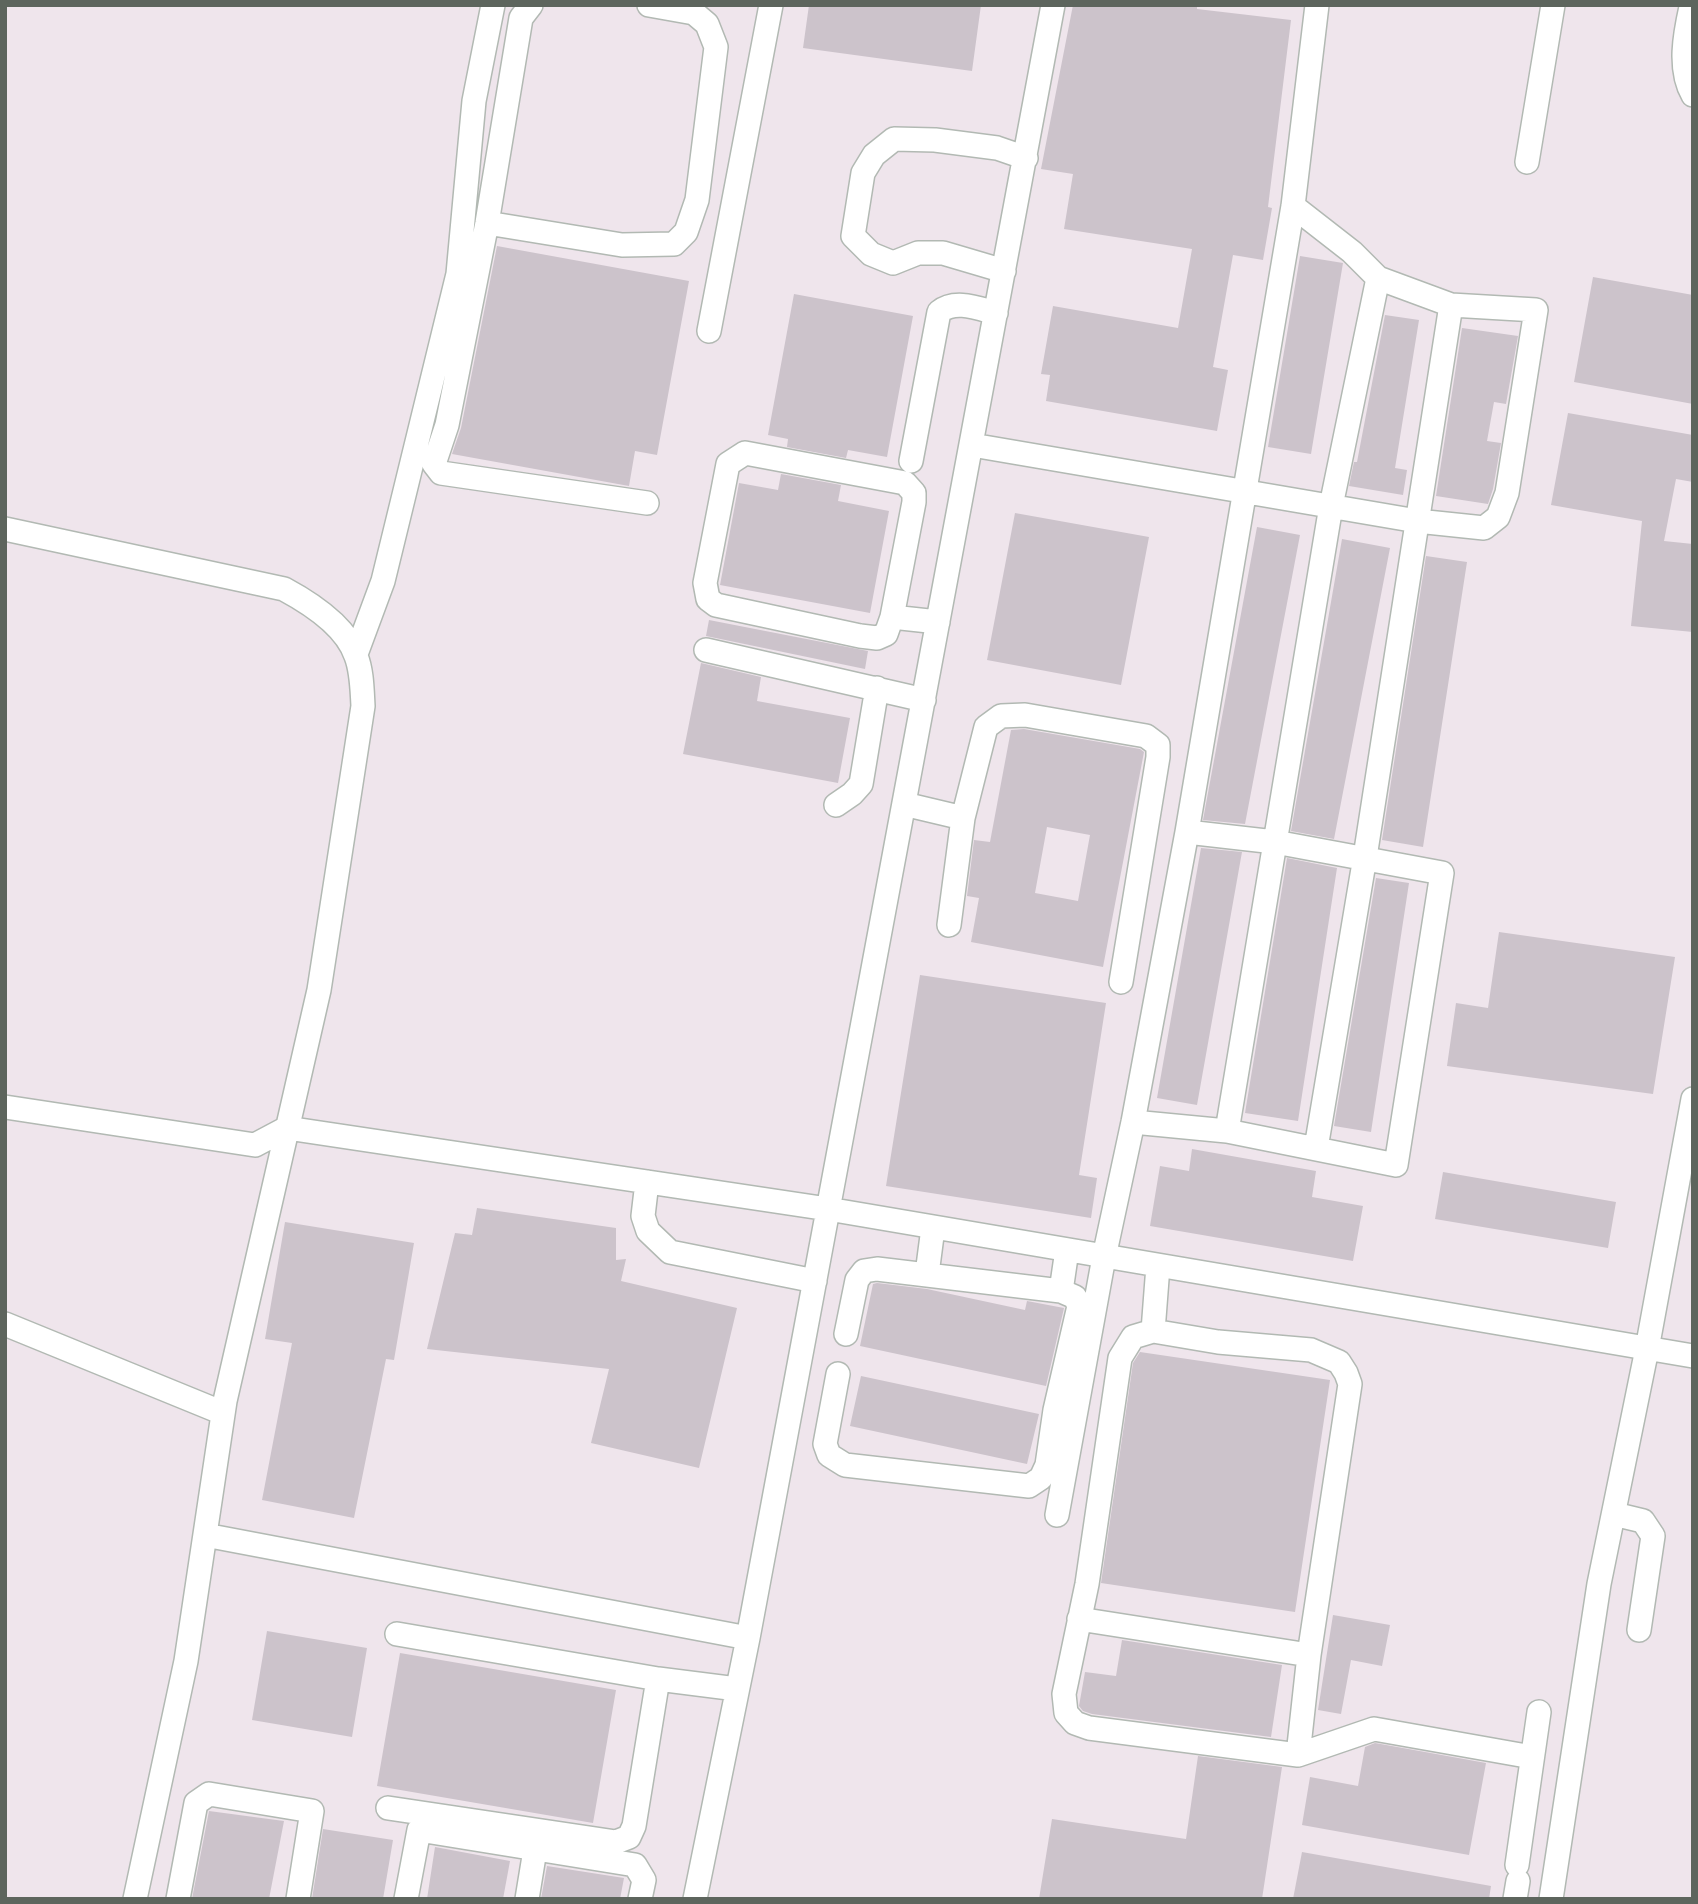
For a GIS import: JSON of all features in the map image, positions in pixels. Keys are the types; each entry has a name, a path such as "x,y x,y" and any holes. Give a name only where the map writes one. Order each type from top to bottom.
{"street":[{"path":"356,654 423,463 458,274 474,101 493,5"},
{"path":"423,463 447,425 487,223 521,18 531,5"},
{"path":"487,223 622,245 674,244 686,232 698,200 716,47 707,24 694,13 649,5"},
{"path":"709,331 771,5"},
{"path":"695,1899 748,1638 1053,5"},
{"path":"1057,1515 1104,1256 1133,1122 1187,832 1293,206 1317,5"},
{"path":"1527,162 1553,5"},
{"path":"1688,6 1684,65 1693,95"},
{"path":"1004,271 943,253 918,253 893,263 871,254 852,236 863,173 874,155 894,139 935,140 997,148 1026,158"},
{"path":"972,445 1244,493 1417,521 1484,528 1498,517 1507,493 1536,310 1451,305 1378,278 1352,251 1293,206"},
{"path":"1227,1131 1331,506 1378,278"},
{"path":"911,461 939,312 947,306 963,305 996,313"},
{"path":"1316,1148 1365,857 1451,305"},
{"path":"745,453 905,483 914,493 914,502 892,617 886,634 877,638 716,605 708,599 705,583 728,464 745,453"},
{"path":"423,463 441,473 647,503"},
{"path":"5,529 284,589 316,606 342,633 356,654 363,706 319,990 223,1413 186,1661 135,1899"},
{"path":"892,617 938,622"},
{"path":"706,650 924,700"},
{"path":"836,805 861,784 877,688"},
{"path":"949,925 962,818 986,727 1001,716 1025,715 1146,736 1158,745 1158,757 1121,982"},
{"path":"904,804 962,818"},
{"path":"1133,1122 1227,1131 1396,1165 1442,873 1275,842 1187,832"},
{"path":"1550,1899 1600,1584 1693,1099"},
{"path":"5,1108 255,1145 287,1128 828,1209 1693,1356"},
{"path":"647,1182 643,1216 648,1231 670,1252 815,1281"},
{"path":"927,1274 933,1228"},
{"path":"1061,1291 1067,1251"},
{"path":"1153,1331 1158,1266"},
{"path":"838,1374 825,1444 829,1455 845,1465 1029,1486 1041,1478 1047,1465 1055,1410 1079,1306 1075,1297 1061,1291 877,1269 864,1271 857,1280 846,1334"},
{"path":"5,1324 223,1413"},
{"path":"1298,1755 1350,1384 1346,1373 1339,1362 1311,1350 1218,1342 1153,1331 1133,1337 1120,1358 1087,1584 1063,1694 1066,1713 1075,1723 1089,1728 1298,1755 1374,1729 1532,1757"},
{"path":"1614,1514 1643,1521 1653,1536 1639,1630"},
{"path":"205,1535 748,1638"},
{"path":"1079,1619 1310,1655"},
{"path":"397,1634 658,1679 737,1689"},
{"path":"388,1808 616,1842 629,1837 634,1826 658,1679"},
{"path":"1516,1881 1539,1712"},
{"path":"1528,1782 1568,1788"},
{"path":"178,1899 196,1803 209,1794 312,1811 298,1899"},
{"path":"406,1899 419,1830 635,1865 644,1881 640,1899"},
{"path":"527,1899 535,1850"}],"building":[{"path":"809,5 981,5 972,71 803,48"},
{"path":"1073,5 1197,5 1197,9 1291,20 1268,207 1272,208 1263,260 1233,255 1213,367 1228,370 1217,431 1046,401 1050,375 1041,374 1053,306 1178,328 1192,249 1064,229 1073,174 1041,169"},
{"path":"497,246 689,281 657,455 635,451 629,486 452,454 461,428"},
{"path":"1300,256 1343,263 1311,454 1268,447"},
{"path":"1593,277 1693,295 1693,404 1574,382"},
{"path":"794,294 913,316 887,457 848,450 846,458 787,447 788,439 768,435"},
{"path":"1385,315 1419,320 1395,468 1407,470 1403,495 1349,486 1354,462 1357,462"},
{"path":"1462,328 1518,336 1506,404 1494,402 1487,441 1501,443 1488,504 1436,496"},
{"path":"1568,413 1693,435 1693,482 1676,479 1664,541 1693,544 1693,632 1631,626 1642,521 1551,505"},
{"path":"781,474 841,485 838,501 889,511 870,613 720,585 739,483 778,490"},
{"path":"1015,513 1149,537 1121,685 987,660"},
{"path":"1257,527 1300,535 1245,824 1203,820"},
{"path":"1342,539 1390,548 1334,839 1291,831"},
{"path":"1426,556 1467,562 1423,847 1382,840"},
{"path":"709,620 868,651 865,669 706,636"},
{"path":"701,663 761,677 757,701 850,718 838,783 683,754"},
{"path":"1024,729 1140,749 1144,752 1103,967 971,942 979,898 967,896 974,840 990,842 1011,730","holes":["1047,827 1090,835 1078,901 1035,893"]},
{"path":"1201,848 1242,852 1197,1105 1157,1098"},
{"path":"1287,858 1337,868 1298,1121 1245,1113"},
{"path":"1376,878 1409,883 1371,1132 1334,1126"},
{"path":"1499,932 1675,957 1653,1094 1447,1066 1456,1003 1488,1008"},
{"path":"920,975 1106,1003 1079,1175 1097,1178 1091,1218 886,1186"},
{"path":"1192,1149 1316,1171 1312,1197 1363,1206 1353,1261 1150,1226 1160,1166 1189,1171"},
{"path":"1443,1172 1616,1202 1608,1248 1435,1219"},
{"path":"477,1208 616,1228 616,1260 626,1259 621,1281 737,1308 699,1468 591,1443 609,1369 427,1349 455,1233 472,1235"},
{"path":"285,1222 414,1243 394,1360 386,1359 354,1518 262,1500 292,1343 265,1339"},
{"path":"873,1284 927,1289 1025,1310 1027,1301 1064,1308 1046,1386 860,1346"},
{"path":"1140,1352 1330,1380 1295,1612 1101,1583 1133,1363"},
{"path":"861,1376 1039,1414 1027,1464 850,1426"},
{"path":"1333,1615 1390,1625 1382,1666 1351,1660 1341,1714 1318,1710"},
{"path":"267,1631 367,1648 352,1737 252,1720"},
{"path":"1122,1640 1282,1665 1271,1737 1083,1711 1079,1706 1085,1672 1116,1676"},
{"path":"400,1653 616,1690 593,1823 377,1786"},
{"path":"1375,1743 1486,1763 1469,1855 1302,1825 1310,1777 1358,1786 1365,1747"},
{"path":"1198,1756 1282,1767 1262,1899 1039,1899 1052,1819 1186,1839"},
{"path":"209,1811 284,1821 269,1899 192,1899"},
{"path":"323,1829 393,1840 383,1899 312,1899"},
{"path":"435,1847 510,1861 503,1899 427,1899"},
{"path":"1302,1852 1491,1886 1489,1899 1293,1899"},
{"path":"547,1866 624,1878 620,1899 541,1899"}]}
